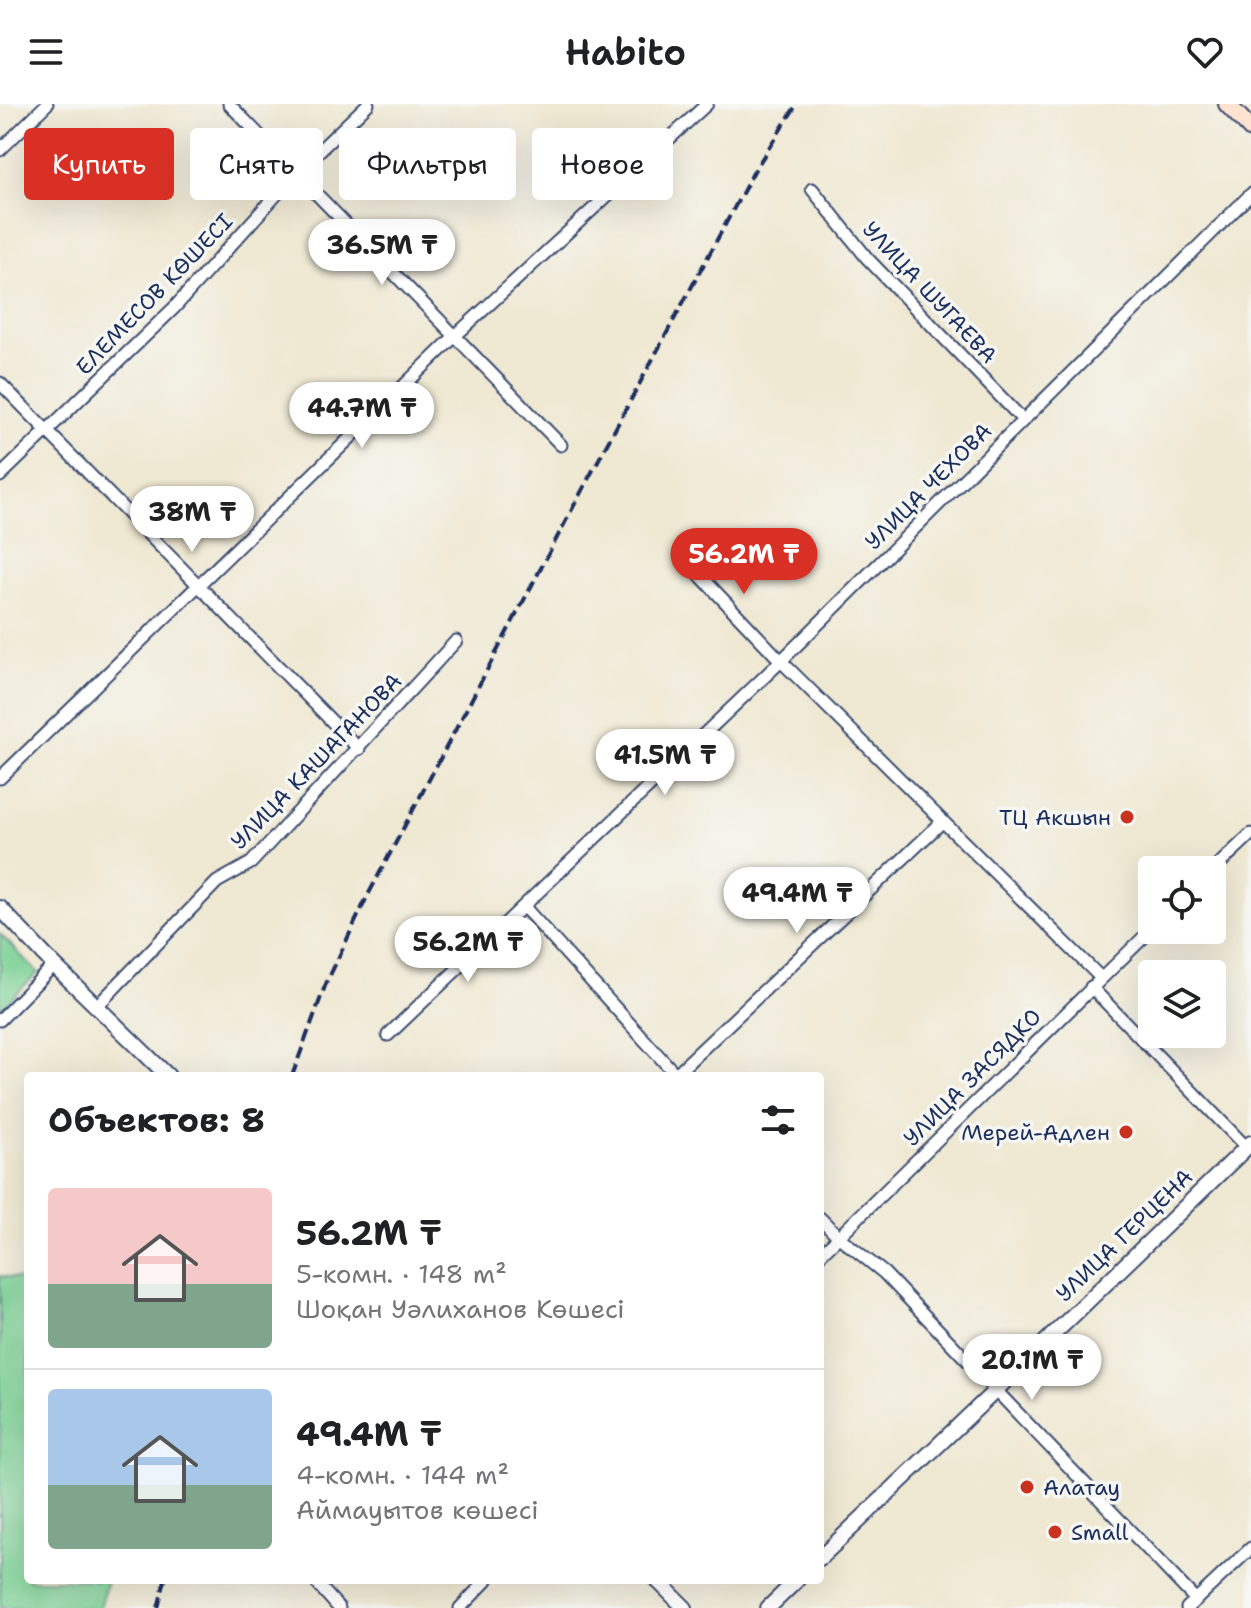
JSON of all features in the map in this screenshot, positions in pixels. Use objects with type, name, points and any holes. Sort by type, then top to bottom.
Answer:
[{"type":"main road","points":[[1227,104],[1251,129]]},
{"type":"street","points":[[0,150],[47,104]]},
{"type":"street","points":[[229,104],[252,128]]},
{"type":"street","name":"ЕЛЕМЕСОВ КӨШЕСІ","points":[[323,147],[368,104]]},
{"type":"street","points":[[0,778],[455,336],[707,104]]},
{"type":"street","name":"УЛИЦА ШУГАЕВА","points":[[812,189],[867,258],[1023,420]]},
{"type":"street","name":"УЛИЦА ЧЕХОВА","points":[[388,1035],[781,661],[1251,194]]},
{"type":"street","name":"ЕЛЕМЕСОВ КӨШЕСІ","points":[[0,476],[174,308],[272,200]]},
{"type":"street","points":[[322,200],[561,445]]},
{"type":"street","points":[[0,383],[359,749]]},
{"type":"street","points":[[681,555],[781,661],[1101,978]]},
{"type":"street","name":"УЛИЦА КАШАГАНОВА","points":[[98,1005],[217,882],[251,863],[456,641]]},
{"type":"street","points":[[679,1072],[943,821]]},
{"type":"street","points":[[1226,858],[1251,834]]},
{"type":"street","points":[[524,907],[673,1072]]},
{"type":"street","points":[[0,908],[164,1072]]},
{"type":"street","name":"УЛИЦА ЗАСЯДКО","points":[[824,1251],[1138,942]]},
{"type":"street","points":[[0,1020],[54,965]]},
{"type":"street","points":[[1091,987],[1249,1147]]},
{"type":"street","name":"УЛИЦА ГЕРЦЕНА","points":[[824,1554],[1249,1147]]},
{"type":"street","points":[[824,1222],[884,1273],[996,1390],[1191,1604],[1251,1548]]},
{"type":"street","points":[[318,1584],[339,1608]]},
{"type":"street","points":[[460,1608],[483,1584]]},
{"type":"street","points":[[661,1584],[685,1608]]},
{"type":"street","points":[[768,1608],[793,1584]]},
{"type":"green space","points":[[0,934],[38,973],[0,1009]]},
{"type":"green space","points":[[0,1276],[24,1279],[24,1584],[106,1584],[100,1608],[0,1608]]},
{"type":"railway","points":[[293,1072],[325,986],[367,897],[754,171],[797,104]]},
{"type":"railway","points":[[158,1608],[164,1584]]},
{"type":"place","name":"ТЦ Акшын","points":[[1127,817]]},
{"type":"place","name":"Мерей-Адлен","points":[[1126,1132]]},
{"type":"place","name":"Алатау","points":[[1027,1487]]},
{"type":"place","name":"Small","points":[[1055,1532]]}]
